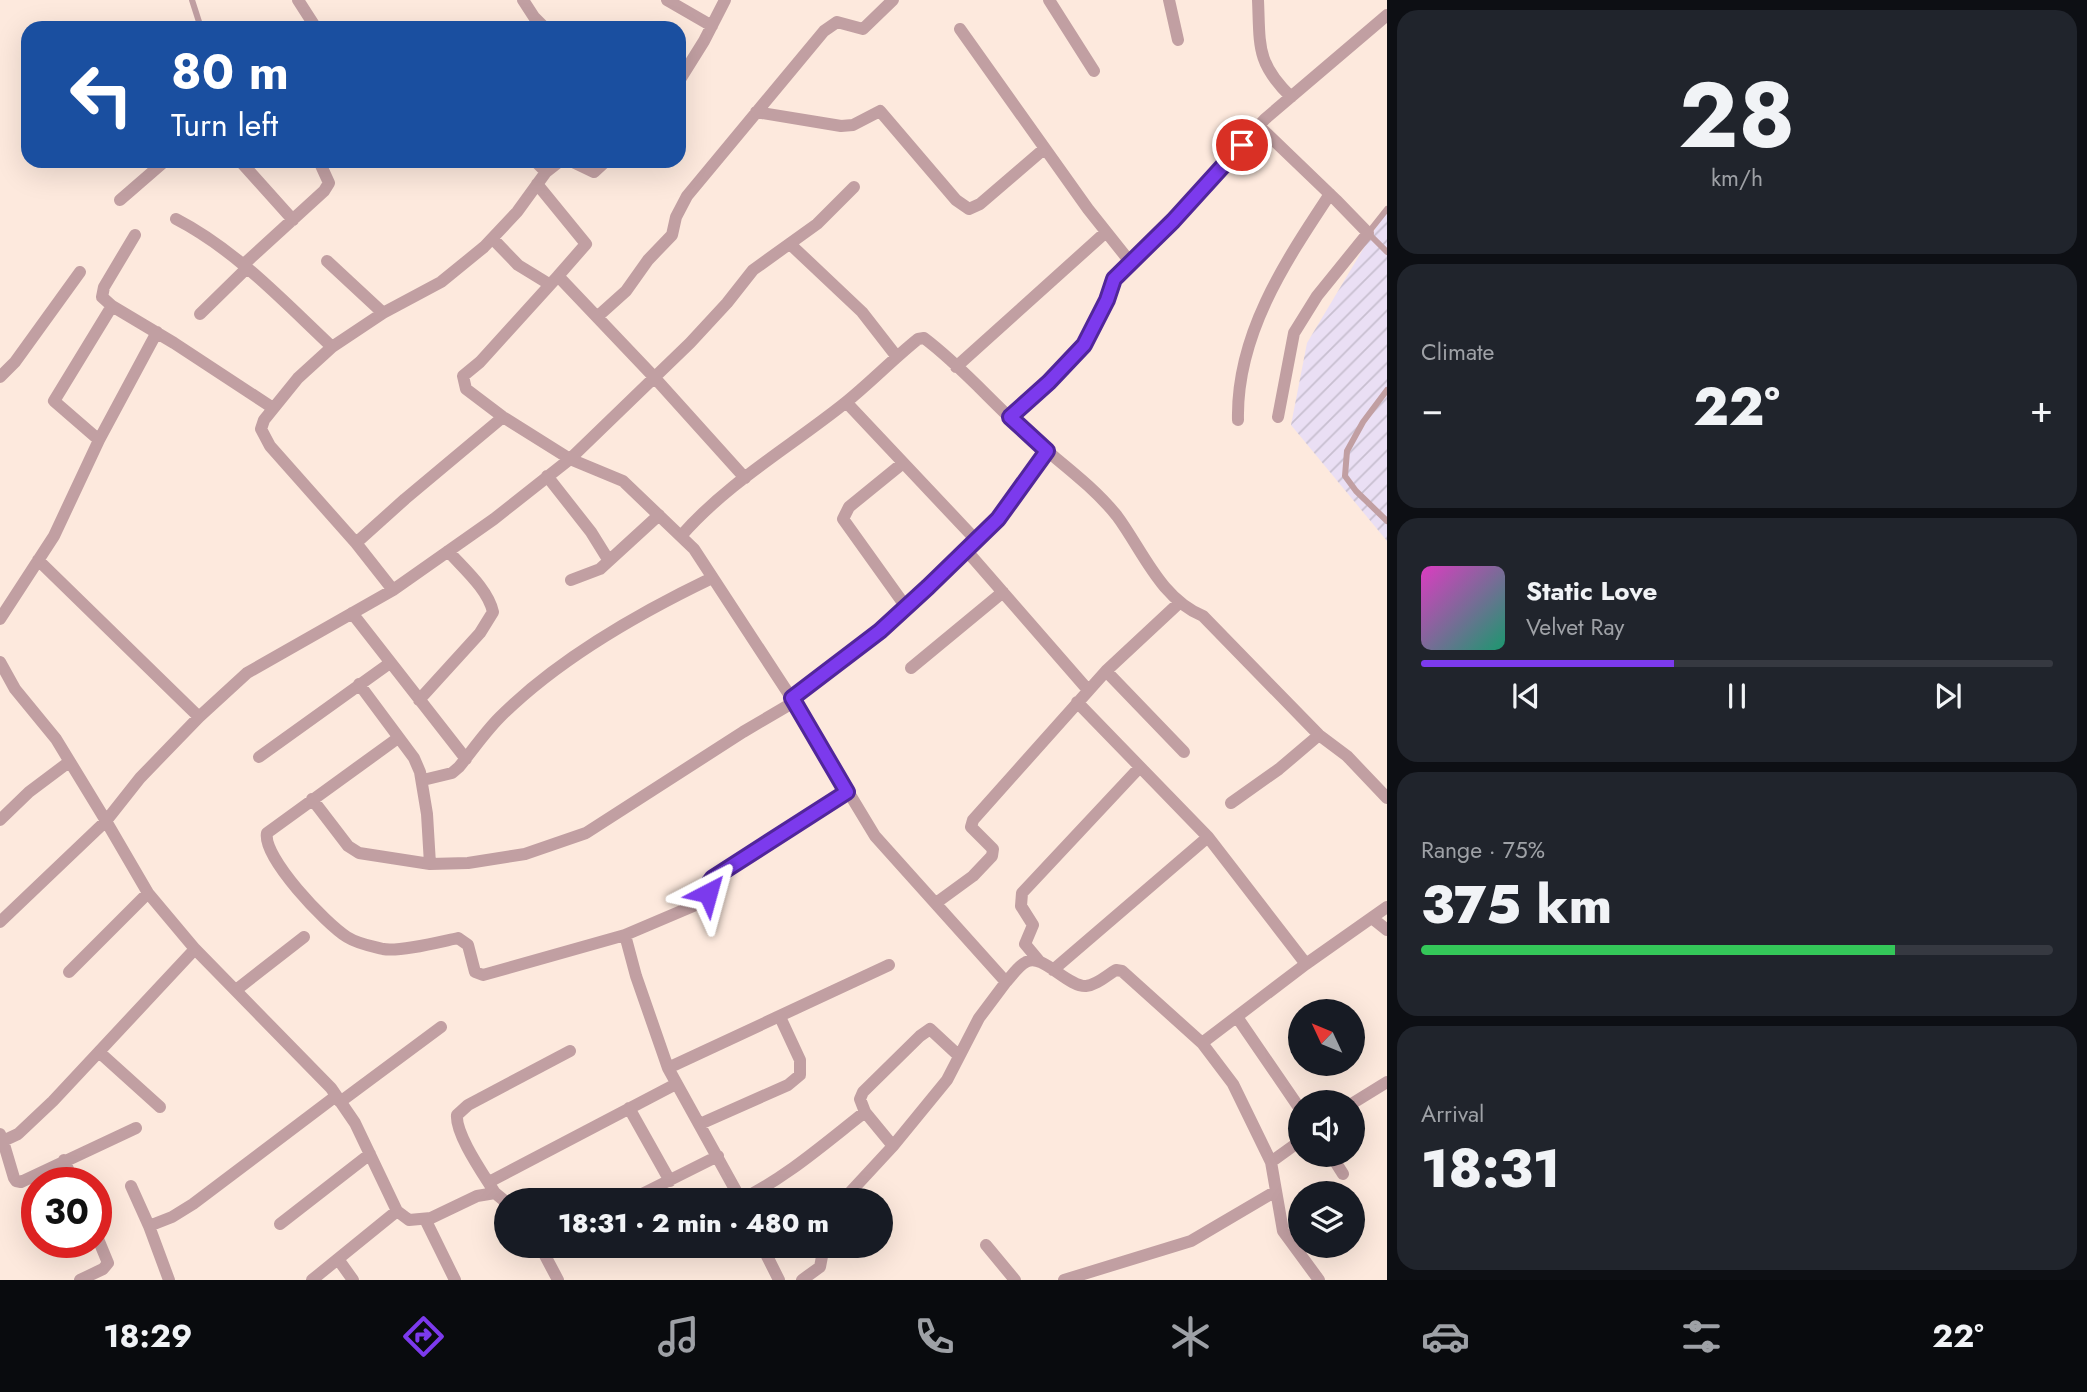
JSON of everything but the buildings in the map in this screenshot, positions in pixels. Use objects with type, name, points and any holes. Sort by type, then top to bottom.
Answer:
[{"type":"street","points":[[298,0],[312,21]]},
{"type":"street","points":[[523,0],[538,21]]},
{"type":"street","points":[[667,0],[712,26]]},
{"type":"street","points":[[686,69],[725,0]]},
{"type":"street","points":[[597,317],[626,291],[648,260],[672,234],[676,217],[687,196],[831,25],[844,22],[863,29],[893,0]]},
{"type":"street","points":[[1049,0],[1094,71]]},
{"type":"street","points":[[1169,0],[1178,40]]},
{"type":"street","points":[[1258,0],[1264,64],[1276,83],[1291,97]]},
{"type":"street","points":[[1010,417],[1049,382],[1084,345],[1107,300],[1114,279],[1173,221],[1259,126],[1387,15]]},
{"type":"street","points":[[960,29],[1044,149],[1131,262]]},
{"type":"street","points":[[756,111],[841,126],[853,125],[880,111],[956,200],[969,209],[980,204],[1044,149]]},
{"type":"street","points":[[1259,126],[1368,233],[1317,296],[1294,332],[1278,417]]},
{"type":"street","points":[[120,200],[157,168]]},
{"type":"street","points":[[246,168],[293,220]]},
{"type":"street","points":[[200,314],[329,183],[322,168]]},
{"type":"street","points":[[542,168],[546,172]]},
{"type":"street","points":[[393,590],[356,543],[264,438],[261,429],[264,420],[298,378],[332,347],[383,313],[441,282],[493,239],[551,168]]},
{"type":"street","points":[[537,184],[586,244],[480,362],[463,376],[466,389],[503,417],[570,459],[622,481],[694,548],[793,700],[875,836],[1006,982]]},
{"type":"street","points":[[0,922],[106,821],[139,778],[247,673],[393,590],[494,519],[570,459],[690,343],[727,303],[752,270],[817,224],[854,187]]},
{"type":"street","points":[[1238,420],[1237,391],[1257,317],[1298,243],[1330,194]]},
{"type":"street","points":[[176,219],[201,232],[245,267],[332,347]]},
{"type":"street","points":[[956,367],[1106,232]]},
{"type":"street","points":[[135,235],[102,297],[112,306],[157,332],[273,408]]},
{"type":"street","points":[[493,239],[518,264],[554,280],[597,317],[745,478]]},
{"type":"street","points":[[790,244],[862,312],[897,357]]},
{"type":"street","points":[[327,261],[383,313]]},
{"type":"street","points":[[0,377],[15,362],[80,272]]},
{"type":"street","points":[[99,440],[54,401],[112,306]]},
{"type":"street","points":[[0,619],[54,536],[99,440],[157,332]]},
{"type":"street","points":[[681,536],[697,518],[745,478],[846,402],[921,337],[1076,475],[1116,516],[1142,558],[1179,603],[1203,616],[1319,735],[1347,756],[1387,798]]},
{"type":"street","points":[[846,402],[903,463],[971,545],[1003,592],[1088,690]]},
{"type":"street","points":[[356,543],[503,417]]},
{"type":"street","points":[[312,799],[348,846],[359,853],[430,864],[468,863],[525,853],[586,833],[793,700],[880,631],[998,519],[1047,451]]},
{"type":"street","points":[[903,463],[849,507],[843,519],[906,607]]},
{"type":"street","points":[[547,476],[610,561]]},
{"type":"street","points":[[571,580],[589,575],[610,561],[659,515]]},
{"type":"street","points":[[419,700],[480,633],[493,612],[481,589],[448,551]]},
{"type":"street","points":[[38,560],[200,717]]},
{"type":"street","points":[[423,780],[452,773],[500,718],[541,681],[661,602],[712,578]]},
{"type":"street","points":[[911,668],[1003,592]]},
{"type":"street","points":[[936,903],[988,862],[994,853],[971,827],[973,820],[1106,671],[1179,603]]},
{"type":"street","points":[[352,613],[466,759]]},
{"type":"street","points":[[0,662],[15,689],[56,739],[148,893],[194,949],[338,1099],[355,1123],[397,1211],[410,1220],[431,1218],[477,1196],[629,1108],[676,1084]]},
{"type":"street","points":[[259,757],[390,663]]},
{"type":"street","points":[[1106,671],[1184,752]]},
{"type":"street","points":[[359,684],[414,758],[423,780],[430,864]]},
{"type":"street","points":[[1077,702],[1208,837],[1306,964]]},
{"type":"street","points":[[1231,803],[1279,769],[1319,735]]},
{"type":"street","points":[[398,738],[267,832],[268,846],[299,890],[336,928],[360,943],[387,950],[458,939],[468,945],[475,972],[483,975],[625,935],[705,901],[708,898],[707,886],[713,878],[847,792]]},
{"type":"street","points":[[0,820],[29,792],[69,762]]},
{"type":"street","points":[[1140,767],[1022,893],[1021,906],[1033,925],[1025,944],[1040,962],[1069,981],[1089,986],[1116,970],[1122,971],[1202,1043],[1233,1084],[1271,1162],[1283,1231],[1319,1280]]},
{"type":"street","points":[[1053,970],[1208,837]]},
{"type":"street","points":[[69,972],[148,893]]},
{"type":"street","points":[[1202,1043],[1387,907]]},
{"type":"street","points":[[1372,918],[1387,930]]},
{"type":"street","points":[[625,935],[636,976],[668,1068],[735,1188]]},
{"type":"street","points":[[236,990],[304,937]]},
{"type":"street","points":[[136,1128],[19,1182],[10,1169],[2,1138],[18,1134],[99,1052],[194,949]]},
{"type":"street","points":[[854,1188],[947,1080],[979,1018],[1006,982],[1024,962],[1040,962]]},
{"type":"street","points":[[668,1068],[889,965]]},
{"type":"street","points":[[700,1124],[788,1084],[800,1075],[800,1060],[780,1017]]},
{"type":"street","points":[[1237,1017],[1288,1091]]},
{"type":"street","points":[[149,1226],[172,1217],[193,1204],[441,1027]]},
{"type":"street","points":[[893,1146],[865,1112],[860,1100],[863,1092],[926,1031],[933,1030],[958,1055]]},
{"type":"street","points":[[492,1188],[457,1124],[457,1115],[468,1105],[570,1051]]},
{"type":"street","points":[[99,1052],[160,1107]]},
{"type":"street","points":[[1365,1096],[1387,1082]]},
{"type":"street","points":[[629,1108],[670,1181]]},
{"type":"street","points":[[766,1188],[795,1169],[865,1112]]},
{"type":"street","points":[[1271,1162],[1288,1150]]},
{"type":"street","points":[[280,1224],[370,1154]]},
{"type":"street","points":[[655,1188],[718,1156]]},
{"type":"street","points":[[64,1160],[67,1167]]},
{"type":"street","points":[[1339,1167],[1343,1174]]},
{"type":"street","points":[[131,1186],[169,1280]]},
{"type":"street","points":[[1074,1279],[1191,1241],[1276,1191]]},
{"type":"street","points":[[312,1280],[397,1211]]},
{"type":"street","points":[[425,1219],[456,1280]]},
{"type":"street","points":[[986,1245],[1015,1280]]},
{"type":"street","points":[[80,1280],[103,1269],[108,1263],[106,1258]]},
{"type":"street","points":[[546,1258],[558,1280]]},
{"type":"street","points":[[768,1258],[779,1280]]},
{"type":"street","points":[[802,1280],[820,1267],[822,1258]]},
{"type":"street","points":[[338,1259],[353,1280]]},
{"type":"lane","points":[[192,0],[199,21]]},
{"type":"lane","points":[[1387,209],[1368,233],[1387,252]]},
{"type":"lane","points":[[1387,390],[1363,422],[1347,451],[1345,476],[1356,491],[1387,521]]},
{"type":"shaded area","points":[[1387,209],[1387,541],[1291,425],[1307,343]]},
{"type":"route","points":[[708,893],[707,886],[713,878],[847,792],[792,698],[880,631],[998,519],[1047,451],[1010,417],[1049,382],[1084,345],[1107,300],[1114,279],[1173,221],[1242,145]]}]
